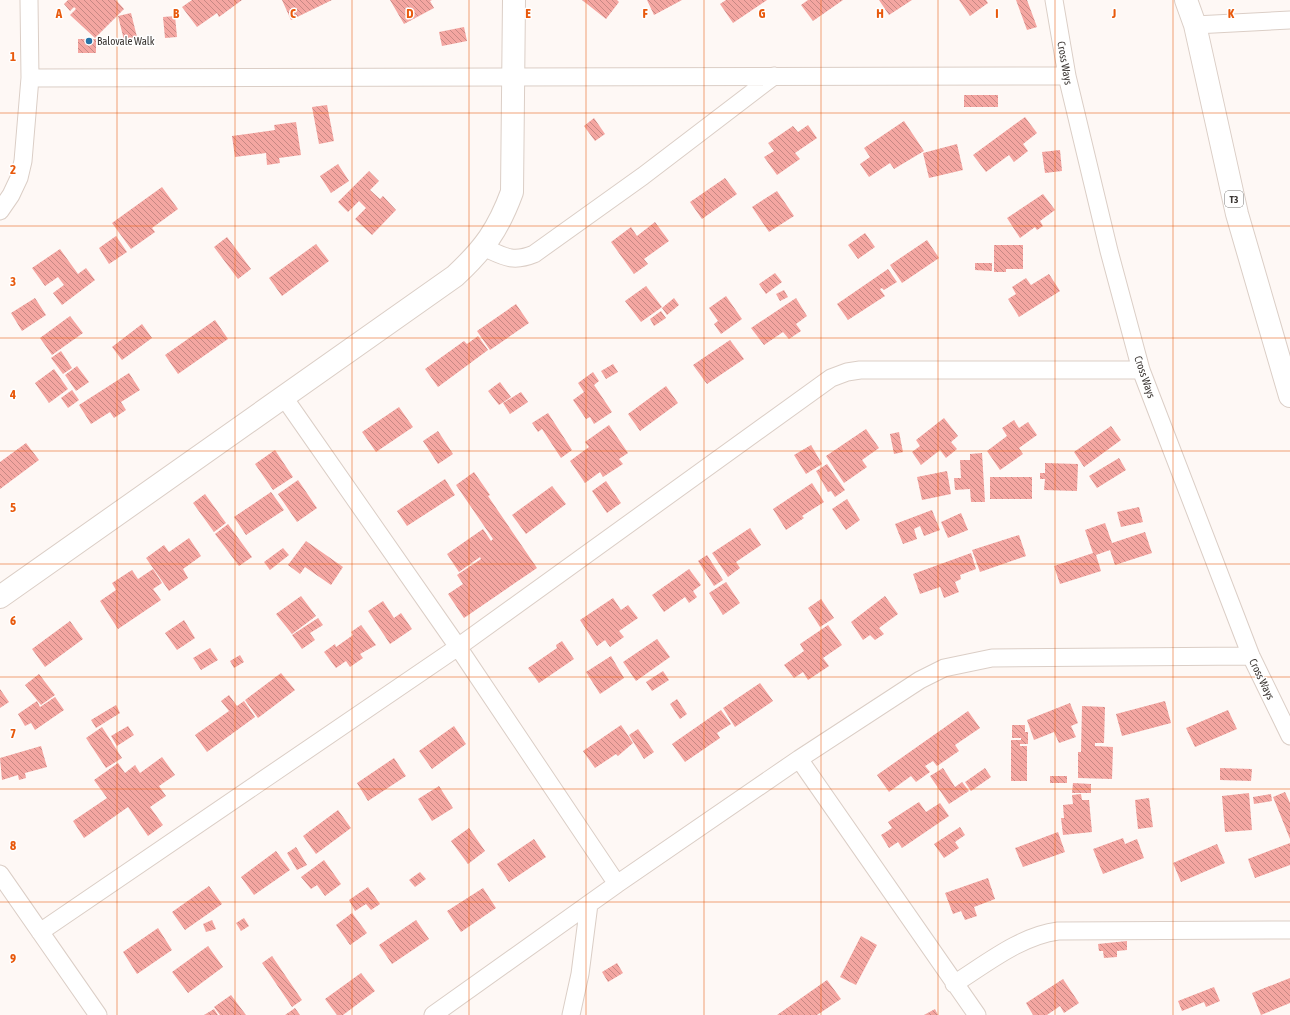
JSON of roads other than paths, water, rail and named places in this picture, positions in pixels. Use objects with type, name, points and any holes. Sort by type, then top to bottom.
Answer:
[{"type":"main road","points":[[0,597],[454,276],[483,247],[498,224],[512,192],[514,0]]},
{"type":"main road","name":"T3","points":[[1186,0],[1195,25],[1237,214],[1290,396]]},
{"type":"street","points":[[0,211],[11,196],[19,178],[23,161],[30,78],[29,0]]},
{"type":"street","name":"Cross Ways","points":[[1054,0],[1067,76],[1109,252],[1141,370],[1250,656],[1290,736]]},
{"type":"street","points":[[1195,25],[1290,20]]},
{"type":"street","points":[[483,247],[510,258],[522,259],[534,254],[643,176],[774,76]]},
{"type":"street","points":[[30,78],[1067,76]]},
{"type":"street","points":[[40,932],[458,647],[827,382],[847,372],[868,370],[1141,370]]},
{"type":"street","points":[[283,396],[458,647],[617,884]]},
{"type":"street","points":[[442,1012],[617,884],[799,759],[920,680],[944,668],[992,658],[1250,656]]},
{"type":"street","points":[[799,759],[977,1015]]},
{"type":"street","points":[[0,874],[98,1015]]},
{"type":"street","points":[[571,1015],[580,974],[589,904]]},
{"type":"street","points":[[954,984],[1028,939],[1042,933],[1058,931],[1290,930]]},
{"type":"place","name":"Balovale Walk","points":[[89,41]]}]
